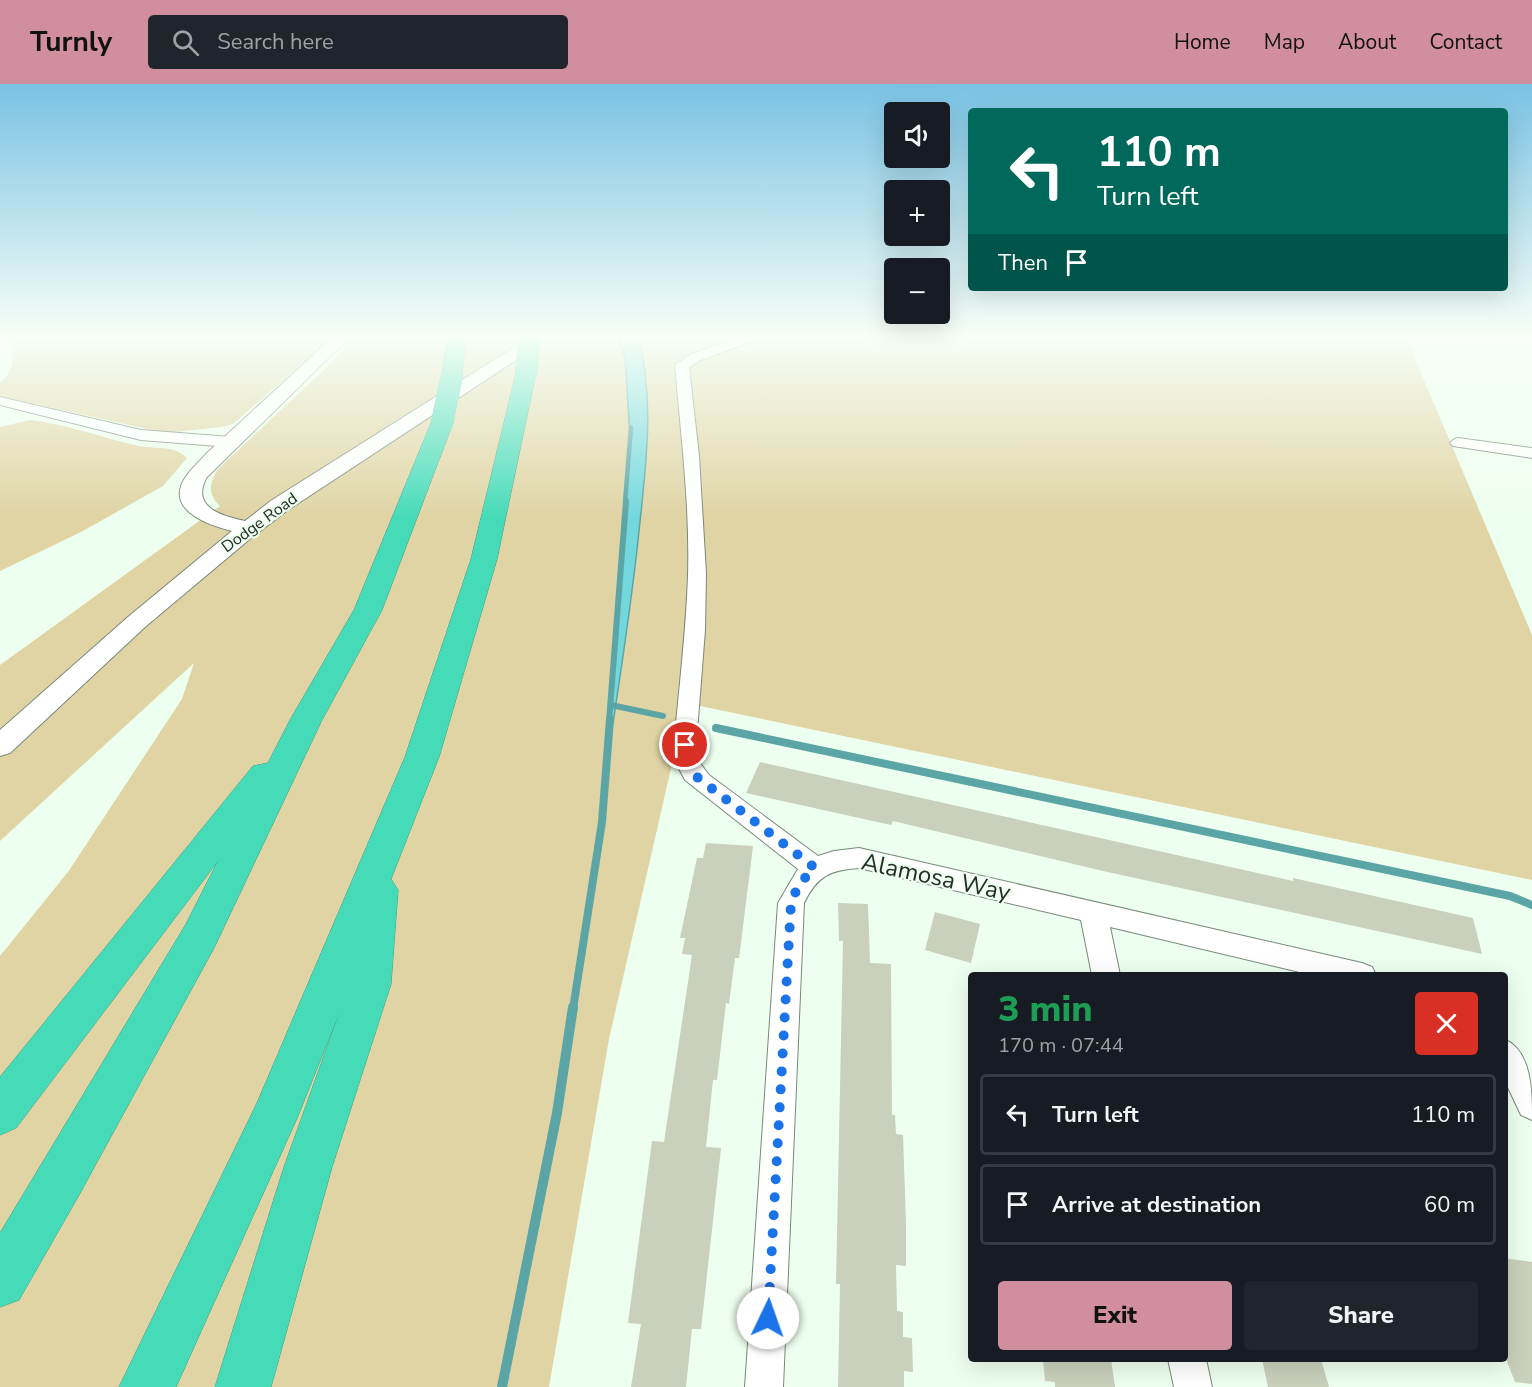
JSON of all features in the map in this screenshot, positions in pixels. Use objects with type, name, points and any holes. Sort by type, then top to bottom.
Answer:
[{"type":"highway","points":[[0,1281],[62,1178],[200,936],[306,720],[368,610],[442,423],[448,396]]},
{"type":"highway","points":[[147,1387],[275,1116],[422,757],[484,559],[521,396]]},
{"type":"highway","points":[[0,1113],[306,720]]},
{"type":"highway","points":[[243,1387],[308,1167],[370,984],[383,852]]},
{"type":"street","points":[[248,528],[224,524],[206,515],[195,505],[191,488],[196,478],[280,396]]},
{"type":"street","name":"Dodge Road","points":[[0,746],[179,585],[248,528],[280,505],[452,396]]},
{"type":"street","points":[[685,396],[691,456],[697,573],[695,630],[685,745],[693,774],[815,868],[799,884],[791,903],[764,1387]]},
{"type":"street","points":[[0,401],[153,437],[231,442]]},
{"type":"street","points":[[0,414],[18,406]]},
{"type":"street","points":[[1458,443],[1532,453]]},
{"type":"street","name":"Alamosa Way","points":[[815,868],[835,859],[859,858],[1349,972]]},
{"type":"street","points":[[1093,913],[1105,972]]},
{"type":"street","points":[[1508,1057],[1532,1105]]},
{"type":"street","points":[[1188,1362],[1193,1387]]},
{"type":"shaded area","points":[[0,396],[265,396],[233,424],[165,433]]},
{"type":"shaded area","points":[[296,396],[1431,396],[1532,635],[1532,880],[686,703],[609,1039],[549,1387],[0,1387],[0,956],[68,872],[182,699],[194,663],[0,841],[0,665],[220,506],[211,492],[211,483],[219,468]]},
{"type":"shaded area","points":[[30,420],[139,446],[171,449],[187,458],[163,486],[81,532],[0,571],[0,427]]},
{"type":"water","points":[[627,396],[647,396],[648,433],[644,482],[632,589],[607,762],[630,436]]},
{"type":"building","points":[[760,762],[1293,881],[1293,878],[1473,918],[1482,954],[1103,871],[893,821],[891,825],[746,793]]},
{"type":"building","points":[[706,843],[753,846],[739,958],[735,958],[729,1004],[726,1003],[717,1080],[713,1080],[706,1147],[721,1148],[701,1329],[692,1329],[686,1387],[631,1387],[641,1324],[628,1323],[652,1141],[664,1142],[692,955],[682,954],[685,938],[680,938],[697,858],[703,858]]},
{"type":"building","points":[[838,903],[868,904],[870,963],[891,964],[892,1115],[895,1115],[896,1134],[903,1135],[906,1223],[906,1266],[896,1265],[897,1311],[903,1312],[903,1337],[912,1338],[913,1372],[904,1371],[904,1387],[838,1387],[840,1284],[836,1284],[843,941],[839,941]]},
{"type":"building","points":[[935,912],[980,924],[971,963],[925,950]]},
{"type":"building","points":[[1508,1259],[1532,1262],[1532,1384],[1515,1382],[1507,1362]]},
{"type":"building","points":[[1043,1362],[1111,1362],[1115,1387],[1055,1387],[1055,1382],[1045,1381]]},
{"type":"building","points":[[1263,1362],[1322,1362],[1329,1387],[1268,1387]]},
{"type":"waterway","points":[[625,502],[631,427]]},
{"type":"waterway","points":[[609,721],[626,501]]},
{"type":"waterway","points":[[611,705],[663,716]]},
{"type":"waterway","points":[[573,1009],[602,822],[610,719]]},
{"type":"waterway","points":[[716,728],[1510,896],[1532,905]]},
{"type":"waterway","points":[[502,1387],[557,1113],[573,1007]]},
{"type":"route","points":[[685,745],[688,763],[693,774],[815,868],[799,884],[791,903],[768,1318]]}]
